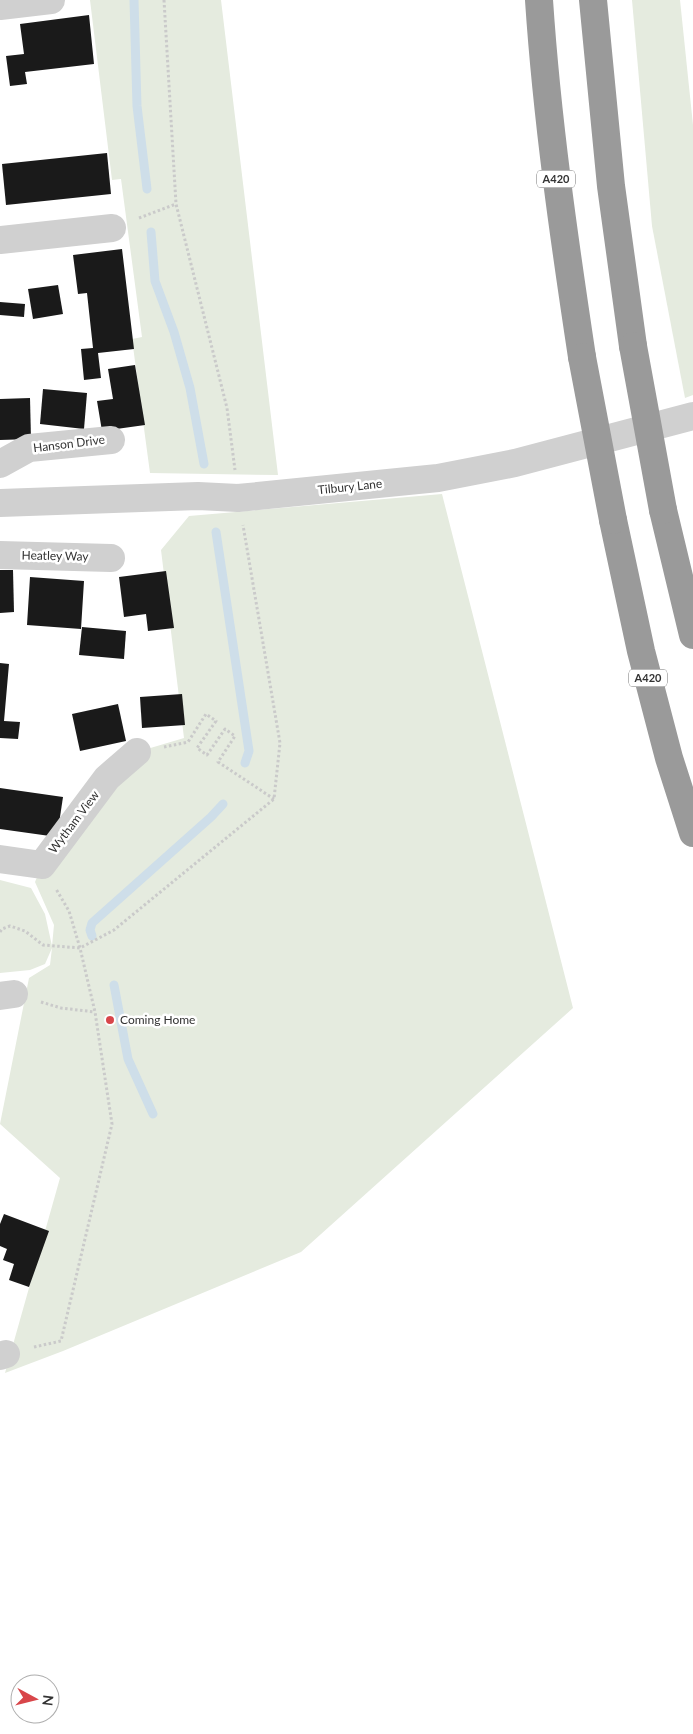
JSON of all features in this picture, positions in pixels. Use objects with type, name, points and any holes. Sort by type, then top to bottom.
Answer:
[{"type":"highway","name":"A420","points":[[539,0],[543,65],[557,189],[582,357],[613,520],[644,660],[669,758],[693,833]]},
{"type":"highway","points":[[593,0],[611,186],[633,346],[663,510],[693,634]]},
{"type":"street","points":[[0,6],[52,0]]},
{"type":"street","points":[[0,240],[112,228]]},
{"type":"street","name":"Tilbury Lane","points":[[0,503],[198,496],[238,498],[438,478],[515,463],[693,416]]},
{"type":"street","name":"Hanson Drive","points":[[0,464],[29,448],[111,440]]},
{"type":"street","name":"Heatley Way","points":[[0,555],[111,558]]},
{"type":"street","name":"Wytham View","points":[[0,859],[42,865],[107,778],[137,752]]},
{"type":"path","points":[[0,932],[2,929],[10,926],[25,931],[43,945],[80,948],[114,930],[274,799],[280,743],[238,498],[227,408],[176,204],[164,0]]},
{"type":"path","points":[[112,228],[176,204]]},
{"type":"path","points":[[137,752],[188,742],[206,714],[216,721],[197,748],[207,755],[225,729],[235,736],[218,762],[274,799]]},
{"type":"path","points":[[3,1355],[61,1341],[112,1124],[95,1012],[80,948],[69,911],[42,865]]},
{"type":"path","points":[[7,995],[61,1008],[95,1012]]},
{"type":"shaded area","points":[[90,0],[221,0],[278,475],[150,473],[132,339],[142,337],[121,179],[112,180]]},
{"type":"shaded area","points":[[632,0],[680,0],[693,125],[693,395],[685,398],[652,226]]},
{"type":"shaded area","points":[[442,494],[573,1008],[301,1252],[63,1351],[5,1373],[60,1178],[0,1124],[29,978],[50,965],[52,948],[45,964],[30,970],[0,973],[0,880],[31,888],[45,914],[52,946],[54,925],[35,882],[42,865],[137,752],[184,738],[161,550],[189,516]]},
{"type":"building","points":[[89,15],[94,64],[25,72],[27,84],[10,86],[6,56],[24,54],[20,24]]},
{"type":"building","points":[[107,153],[111,194],[6,205],[2,164]]},
{"type":"building","points":[[122,249],[134,349],[98,353],[101,378],[84,380],[81,349],[93,348],[87,293],[78,294],[73,255]]},
{"type":"building","points":[[58,285],[63,314],[33,319],[28,289]]},
{"type":"building","points":[[0,302],[25,304],[24,317],[0,315]]},
{"type":"building","points":[[135,365],[145,425],[102,431],[97,401],[113,399],[108,369]]},
{"type":"building","points":[[43,389],[87,393],[84,429],[40,424]]},
{"type":"building","points":[[30,398],[31,439],[0,440],[0,399]]},
{"type":"building","points":[[0,570],[13,570],[14,612],[0,613]]},
{"type":"building","points":[[166,571],[174,628],[148,631],[146,614],[124,617],[119,577]]},
{"type":"building","points":[[30,577],[84,581],[81,629],[27,625]]},
{"type":"building","points":[[82,627],[126,631],[124,659],[79,655]]},
{"type":"building","points":[[0,663],[9,664],[4,721],[20,722],[18,739],[0,738]]},
{"type":"building","points":[[182,694],[185,725],[142,728],[140,697]]},
{"type":"building","points":[[118,704],[126,741],[80,751],[72,714]]},
{"type":"building","points":[[0,788],[63,797],[57,837],[0,829]]},
{"type":"building","points":[[4,1214],[49,1231],[29,1287],[9,1280],[14,1264],[3,1260],[7,1249],[0,1246],[0,1224]]},
{"type":"waterway","points":[[134,0],[137,106],[147,189]]},
{"type":"waterway","points":[[151,232],[155,281],[174,332],[190,388],[204,464]]},
{"type":"waterway","points":[[216,532],[249,751],[245,763]]},
{"type":"waterway","points":[[92,936],[90,930],[92,923],[211,817],[223,804]]},
{"type":"waterway","points":[[114,985],[128,1059],[153,1114]]},
{"type":"place","name":"Coming Home","points":[[110,1020]]}]
